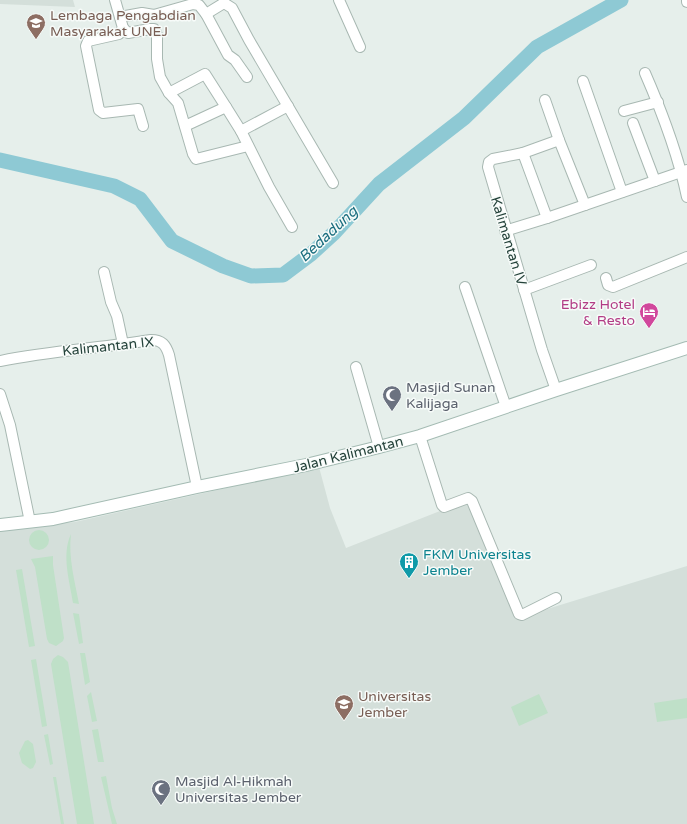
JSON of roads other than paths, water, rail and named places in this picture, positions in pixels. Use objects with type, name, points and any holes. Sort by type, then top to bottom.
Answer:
[{"type":"main road","name":"Jalan Kalimantan","points":[[0,526],[54,519],[197,487],[306,465],[379,447],[420,436],[687,348]]},
{"type":"street","points":[[115,0],[123,28],[128,33],[154,29],[157,35],[157,59],[160,77],[169,93],[178,103],[193,154],[196,159],[248,146]]},
{"type":"street","points":[[339,0],[360,47]]},
{"type":"street","points":[[206,14],[224,1],[232,8],[249,40],[333,183]]},
{"type":"street","points":[[120,17],[142,13],[154,15],[193,4],[199,5],[206,14],[228,55],[235,60],[247,77]]},
{"type":"street","points":[[123,28],[119,34],[88,41],[86,46],[100,110],[103,113],[138,109],[143,126]]},
{"type":"street","points":[[645,73],[658,102],[684,171],[687,197]]},
{"type":"street","points":[[169,93],[205,74],[241,131],[292,227]]},
{"type":"street","points":[[583,81],[622,192]]},
{"type":"street","points":[[545,100],[585,205]]},
{"type":"street","points":[[624,111],[658,102]]},
{"type":"street","points":[[241,131],[288,106]]},
{"type":"street","points":[[185,126],[226,107]]},
{"type":"street","points":[[633,123],[655,181]]},
{"type":"street","name":"Kalimantan IV","points":[[556,390],[505,231],[488,165],[493,159],[523,153],[559,140]]},
{"type":"street","points":[[523,153],[547,218]]},
{"type":"street","points":[[505,231],[684,171]]},
{"type":"street","points":[[606,278],[608,285],[613,286],[687,257]]},
{"type":"street","points":[[524,290],[591,265]]},
{"type":"street","points":[[104,272],[111,302],[117,316],[123,344]]},
{"type":"street","points":[[465,286],[506,407]]},
{"type":"street","name":"Kalimantan IX","points":[[0,361],[32,354],[159,340],[168,350],[197,487]]},
{"type":"street","points":[[356,367],[379,447]]},
{"type":"street","points":[[0,394],[10,425],[30,522]]},
{"type":"street","points":[[420,436],[442,505],[444,507],[468,498],[472,500],[519,614],[522,615],[556,598]]},
{"type":"waterway","name":"Bedadung","points":[[0,160],[114,186],[140,199],[172,241],[223,266],[251,276],[283,275],[311,254],[334,233],[379,184],[464,118],[537,47],[621,0]]},
{"type":"place","name":"Lembaga Pengabdian Masyarakat UNEJ","points":[[36,40]]},
{"type":"place","name":"Ebizz Hotel & Resto","points":[[649,329]]},
{"type":"place","name":"Masjid Sunan Kalijaga","points":[[392,412]]},
{"type":"place","name":"FKM Universitas Jember","points":[[409,579]]},
{"type":"place","name":"Universitas Jember","points":[[344,721]]},
{"type":"place","name":"Masjid Al-Hikmah Universitas Jember","points":[[161,806]]}]
